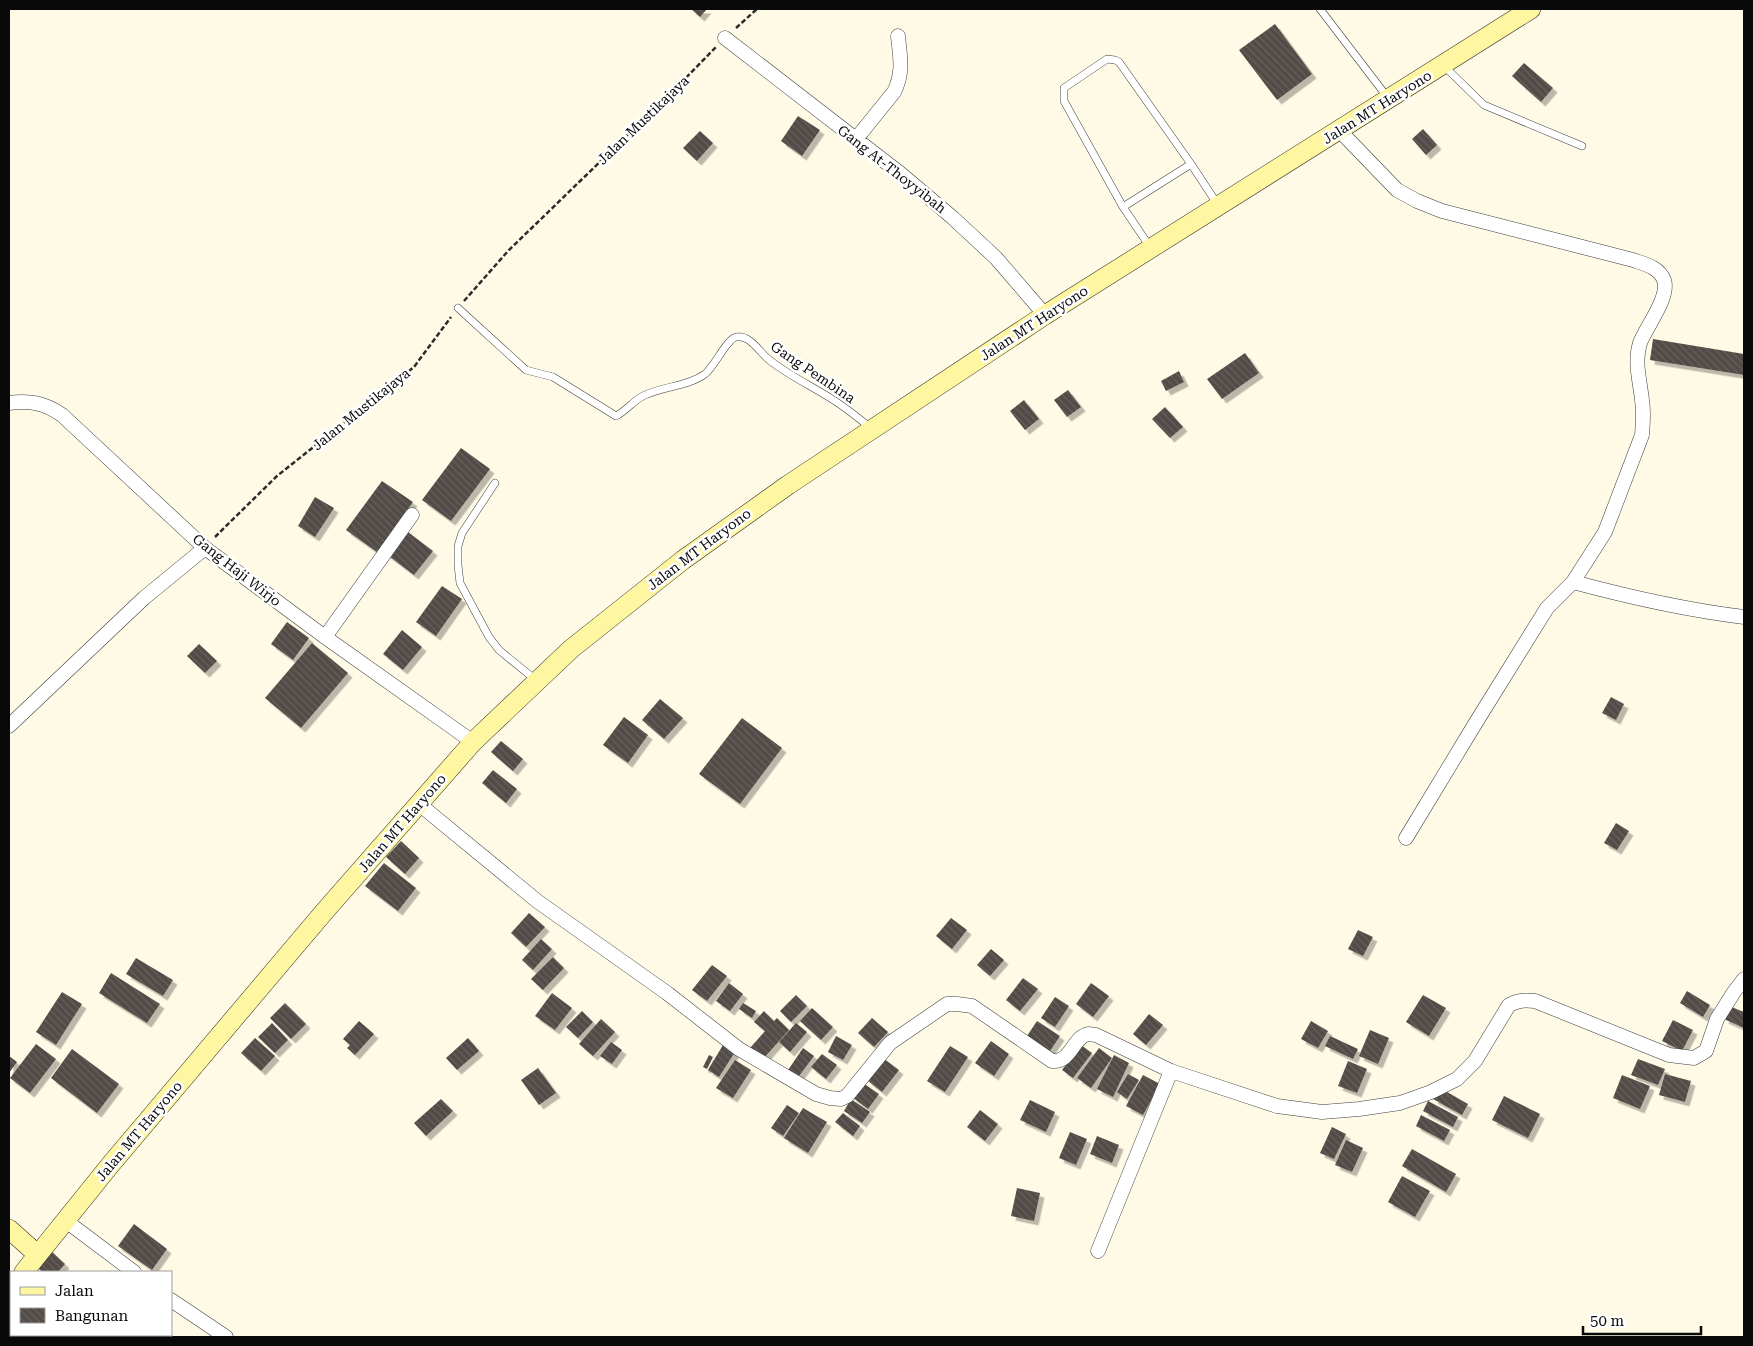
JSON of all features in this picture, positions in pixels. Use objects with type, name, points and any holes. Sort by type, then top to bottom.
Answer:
[{"type":"main road","name":"Jalan MT Haryono","points":[[25,1271],[111,1164],[330,905],[473,742],[571,649],[690,554],[788,485],[1045,315],[1531,9]]},
{"type":"main road","points":[[9,1229],[38,1255]]},
{"type":"street","points":[[856,139],[894,92],[898,84],[901,71],[898,36]]},
{"type":"street","name":"Gang At-Thoyyibah","points":[[725,38],[901,174],[986,248],[1015,278],[1045,315]]},
{"type":"street","points":[[1339,130],[1397,190],[1417,201],[1442,211],[1650,266],[1659,272],[1664,281],[1665,291],[1640,343],[1637,358],[1644,419],[1642,435],[1604,532],[1573,582],[1547,608],[1406,838]]},
{"type":"street","name":"Gang Haji Wirjo","points":[[9,403],[22,401],[38,402],[52,407],[205,548],[325,637],[473,742]]},
{"type":"street","points":[[325,637],[412,515]]},
{"type":"street","points":[[9,726],[144,598],[205,548]]},
{"type":"street","points":[[1573,582],[1626,596],[1714,614],[1744,617]]},
{"type":"street","points":[[419,804],[537,901],[666,993],[739,1049],[816,1094],[830,1098],[841,1099],[847,1096],[890,1043],[947,1004],[957,1004],[972,1006],[1052,1061],[1063,1059],[1088,1034],[1096,1035],[1171,1071],[1277,1106],[1322,1112],[1359,1109],[1400,1102],[1431,1092],[1457,1079],[1475,1061],[1509,1005],[1515,1001],[1535,1001],[1661,1052],[1684,1058],[1694,1058],[1706,1051],[1717,1020],[1744,979]]},
{"type":"street","points":[[1098,1251],[1171,1071]]},
{"type":"street","points":[[66,1221],[133,1271]]},
{"type":"street","points":[[172,1301],[226,1337]]},
{"type":"lane","points":[[1320,9],[1388,99]]},
{"type":"lane","points":[[1150,248],[1123,207],[1064,101],[1064,88],[1107,59],[1119,62],[1191,164],[1218,206]]},
{"type":"lane","points":[[1444,65],[1484,105],[1582,146]]},
{"type":"lane","points":[[1123,207],[1191,164]]},
{"type":"lane","name":"Gang Pembina","points":[[458,308],[526,370],[553,377],[604,410],[617,416],[644,396],[656,390],[691,382],[705,374],[721,355],[728,342],[741,337],[749,340],[768,358],[840,404],[873,430]]},
{"type":"lane","points":[[495,483],[462,533],[458,546],[460,583],[489,637],[499,650],[537,681]]},
{"type":"path","name":"Jalan Mustikajaya","points":[[205,548],[277,476],[414,366],[458,308],[508,251],[725,38],[757,9]]},
{"type":"building","points":[[691,9],[707,9],[700,17]]},
{"type":"building","points":[[1275,24],[1312,74],[1277,100],[1239,50]]},
{"type":"building","points":[[1524,63],[1553,88],[1541,102],[1512,76]]},
{"type":"building","points":[[798,116],[820,130],[802,156],[781,141]]},
{"type":"building","points":[[1423,129],[1437,145],[1426,155],[1412,139]]},
{"type":"building","points":[[700,131],[713,143],[697,161],[683,148]]},
{"type":"building","points":[[1653,339],[1744,354],[1744,375],[1650,360]]},
{"type":"building","points":[[1245,353],[1259,373],[1222,399],[1207,379]]},
{"type":"building","points":[[1179,371],[1184,382],[1166,391],[1161,381]]},
{"type":"building","points":[[1068,390],[1081,407],[1067,417],[1054,400]]},
{"type":"building","points":[[1024,400],[1039,419],[1025,430],[1010,411]]},
{"type":"building","points":[[1165,407],[1183,427],[1170,438],[1152,419]]},
{"type":"building","points":[[461,448],[490,469],[451,521],[422,500]]},
{"type":"building","points":[[382,481],[413,502],[377,552],[346,530]]},
{"type":"building","points":[[315,497],[334,508],[315,537],[298,526]]},
{"type":"building","points":[[404,529],[433,551],[414,575],[385,553]]},
{"type":"building","points":[[442,586],[462,599],[436,636],[416,622]]},
{"type":"building","points":[[287,622],[309,638],[293,660],[271,644]]},
{"type":"building","points":[[402,630],[422,647],[403,670],[383,654]]},
{"type":"building","points":[[312,643],[348,673],[301,728],[265,698]]},
{"type":"building","points":[[199,644],[217,661],[205,673],[187,656]]},
{"type":"building","points":[[1611,697],[1624,704],[1616,720],[1602,713]]},
{"type":"building","points":[[660,699],[683,718],[664,739],[642,720]]},
{"type":"building","points":[[624,717],[648,735],[628,763],[603,745]]},
{"type":"building","points":[[742,718],[782,748],[740,804],[699,774]]},
{"type":"building","points":[[501,741],[523,759],[513,771],[491,752]]},
{"type":"building","points":[[493,770],[517,789],[506,803],[482,783]]},
{"type":"building","points":[[1616,823],[1629,831],[1617,850],[1604,843]]},
{"type":"building","points":[[401,841],[419,858],[405,874],[386,857]]},
{"type":"building","points":[[384,863],[416,888],[398,911],[365,886]]},
{"type":"building","points":[[529,913],[545,927],[526,947],[511,933]]},
{"type":"building","points":[[951,918],[967,930],[952,949],[936,936]]},
{"type":"building","points":[[1358,930],[1373,937],[1363,956],[1348,949]]},
{"type":"building","points":[[541,939],[552,949],[533,970],[522,960]]},
{"type":"building","points":[[991,949],[1004,960],[990,976],[977,965]]},
{"type":"building","points":[[553,957],[564,968],[543,990],[531,979]]},
{"type":"building","points":[[136,958],[173,980],[163,996],[126,974]]},
{"type":"building","points":[[712,965],[727,976],[707,1001],[692,990]]},
{"type":"building","points":[[111,973],[160,1004],[147,1023],[99,993]]},
{"type":"building","points":[[1023,978],[1038,989],[1020,1011],[1006,1000]]},
{"type":"building","points":[[729,983],[743,994],[730,1011],[716,1001]]},
{"type":"building","points":[[1091,983],[1109,996],[1093,1017],[1076,1004]]},
{"type":"building","points":[[1687,991],[1710,1005],[1703,1017],[1680,1003]]},
{"type":"building","points":[[62,992],[82,1004],[56,1045],[36,1032]]},
{"type":"building","points":[[552,993],[572,1008],[555,1030],[535,1016]]},
{"type":"building","points":[[796,995],[807,1006],[791,1022],[780,1011]]},
{"type":"building","points":[[1423,995],[1446,1008],[1429,1036],[1406,1022]]},
{"type":"building","points":[[1055,997],[1069,1006],[1055,1027],[1041,1018]]},
{"type":"building","points":[[285,1003],[306,1024],[291,1039],[270,1018]]},
{"type":"building","points":[[743,1003],[756,1011],[752,1018],[739,1009]]},
{"type":"building","points":[[1729,1006],[1744,1012],[1744,1028],[1724,1019]]},
{"type":"building","points":[[812,1008],[833,1027],[821,1040],[800,1021]]},
{"type":"building","points":[[582,1011],[593,1022],[578,1038],[566,1027]]},
{"type":"building","points":[[764,1011],[774,1021],[777,1018],[789,1030],[763,1059],[750,1048],[765,1031],[754,1022]]},
{"type":"building","points":[[1149,1014],[1163,1025],[1146,1045],[1133,1034]]},
{"type":"building","points":[[872,1018],[888,1032],[874,1047],[858,1033]]},
{"type":"building","points":[[601,1019],[615,1032],[593,1056],[579,1044]]},
{"type":"building","points":[[1673,1020],[1693,1030],[1682,1051],[1662,1041]]},
{"type":"building","points":[[359,1021],[374,1034],[355,1055],[347,1048],[350,1045],[343,1039]]},
{"type":"building","points":[[1037,1021],[1060,1036],[1048,1054],[1025,1039]]},
{"type":"building","points":[[1311,1021],[1328,1031],[1318,1048],[1301,1039]]},
{"type":"building","points":[[272,1023],[288,1040],[275,1053],[258,1037]]},
{"type":"building","points":[[796,1023],[807,1032],[790,1052],[779,1042]]},
{"type":"building","points":[[1370,1030],[1389,1038],[1378,1064],[1359,1056]]},
{"type":"building","points":[[836,1036],[852,1045],[843,1060],[828,1052]]},
{"type":"building","points":[[1330,1036],[1358,1049],[1353,1059],[1325,1046]]},
{"type":"building","points":[[255,1038],[275,1056],[261,1071],[241,1053]]},
{"type":"building","points":[[468,1038],[479,1051],[457,1070],[446,1058]]},
{"type":"building","points":[[991,1041],[1009,1054],[994,1076],[975,1063]]},
{"type":"building","points":[[611,1042],[622,1050],[612,1064],[600,1056]]},
{"type":"building","points":[[36,1044],[56,1059],[30,1093],[10,1078]]},
{"type":"building","points":[[723,1045],[735,1052],[719,1077],[708,1070]]},
{"type":"building","points":[[1081,1045],[1092,1053],[1073,1078],[1062,1070]]},
{"type":"building","points":[[950,1046],[968,1057],[945,1092],[927,1081]]},
{"type":"building","points":[[803,1048],[814,1056],[796,1080],[786,1073]]},
{"type":"building","points":[[1099,1048],[1112,1058],[1091,1088],[1077,1078]]},
{"type":"building","points":[[72,1049],[119,1084],[97,1113],[51,1078]]},
{"type":"building","points":[[822,1054],[837,1065],[826,1079],[811,1067]]},
{"type":"building","points":[[709,1055],[713,1057],[707,1069],[703,1067]]},
{"type":"building","points":[[1114,1055],[1129,1063],[1113,1097],[1097,1089]]},
{"type":"building","points":[[9,1056],[17,1062],[9,1073]]},
{"type":"building","points":[[883,1058],[899,1070],[882,1092],[867,1080]]},
{"type":"building","points":[[1638,1059],[1665,1069],[1658,1085],[1631,1075]]},
{"type":"building","points":[[735,1060],[751,1070],[733,1098],[716,1088]]},
{"type":"building","points":[[1348,1061],[1367,1069],[1357,1093],[1338,1086]]},
{"type":"building","points":[[538,1068],[556,1093],[539,1105],[521,1080]]},
{"type":"building","points":[[1128,1074],[1139,1080],[1127,1099],[1117,1092]]},
{"type":"building","points":[[1665,1074],[1691,1081],[1685,1102],[1659,1095]]},
{"type":"building","points":[[1143,1075],[1160,1084],[1143,1115],[1126,1106]]},
{"type":"building","points":[[1622,1075],[1650,1086],[1640,1109],[1613,1098]]},
{"type":"building","points":[[863,1083],[879,1094],[868,1109],[852,1097]]},
{"type":"building","points":[[1440,1088],[1468,1104],[1462,1115],[1433,1099]]},
{"type":"building","points":[[1504,1096],[1540,1114],[1528,1138],[1492,1120]]},
{"type":"building","points":[[441,1099],[453,1111],[426,1136],[414,1123]]},
{"type":"building","points":[[851,1099],[870,1112],[862,1123],[844,1111]]},
{"type":"building","points":[[1030,1100],[1055,1112],[1046,1132],[1020,1120]]},
{"type":"building","points":[[1428,1101],[1458,1117],[1453,1127],[1423,1111]]},
{"type":"building","points":[[787,1105],[799,1113],[783,1136],[771,1128]]},
{"type":"building","points":[[803,1108],[827,1122],[808,1153],[784,1138]]},
{"type":"building","points":[[980,1110],[998,1124],[985,1141],[967,1127]]},
{"type":"building","points":[[843,1113],[860,1126],[853,1136],[835,1122]]},
{"type":"building","points":[[1421,1115],[1450,1130],[1444,1141],[1416,1126]]},
{"type":"building","points":[[1332,1127],[1346,1134],[1334,1159],[1320,1153]]},
{"type":"building","points":[[1070,1132],[1087,1139],[1076,1165],[1059,1158]]},
{"type":"building","points":[[1097,1136],[1119,1145],[1112,1163],[1090,1154]]},
{"type":"building","points":[[1346,1140],[1363,1148],[1352,1172],[1335,1165]]},
{"type":"building","points":[[1412,1149],[1456,1174],[1446,1192],[1402,1166]]},
{"type":"building","points":[[1402,1176],[1430,1191],[1415,1217],[1388,1202]]},
{"type":"building","points":[[1017,1188],[1040,1193],[1034,1221],[1011,1216]]},
{"type":"building","points":[[134,1224],[167,1249],[152,1270],[118,1246]]},
{"type":"building","points":[[49,1249],[65,1264],[59,1271],[42,1271],[35,1266]]}]
